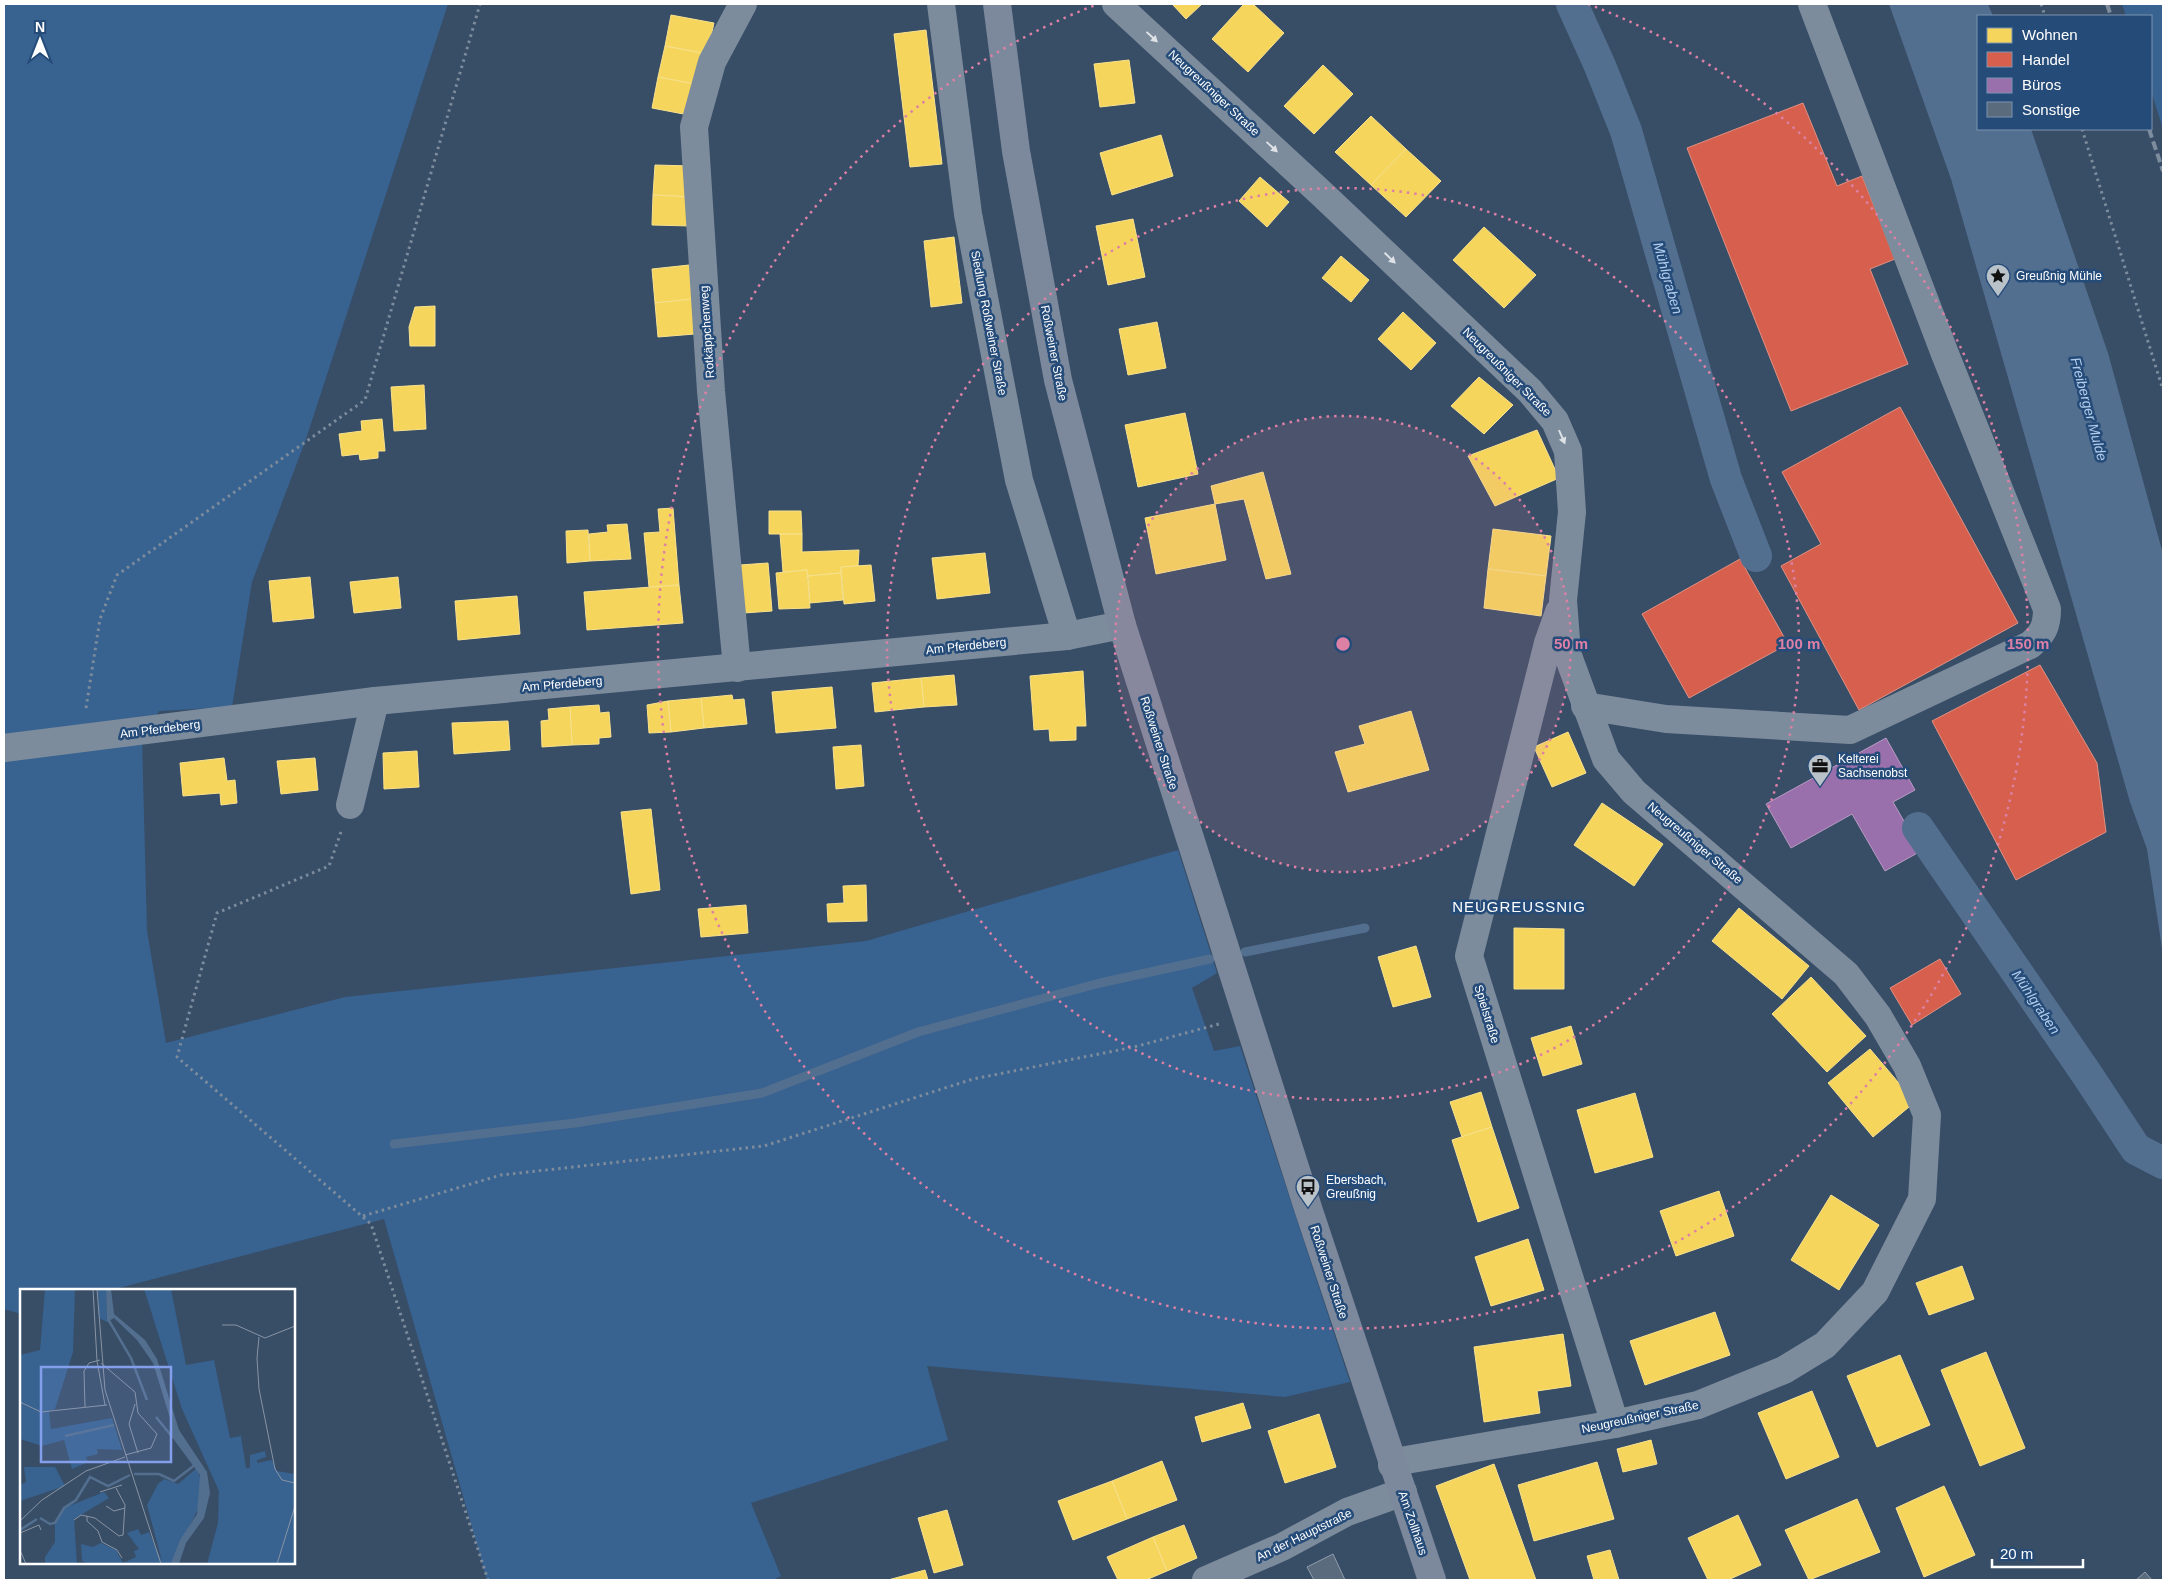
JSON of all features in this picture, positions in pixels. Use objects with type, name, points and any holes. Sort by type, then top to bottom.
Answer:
[{"type":"main road","name":"Roßweiner Straße","points":[[997,4],[1016,152],[1058,380],[1122,625],[1246,1016],[1392,1465]]},
{"type":"main road","name":"Am Zollhaus","points":[[1392,1465],[1403,1492],[1432,1580]]},
{"type":"street","name":"Rotkäppchenweg","points":[[737,668],[711,391],[694,127],[712,62],[743,4]]},
{"type":"street","name":"Siedlung Roßweiner Straße","points":[[941,4],[968,214],[1017,470],[1067,636]]},
{"type":"street","name":"Neugreußniger Straße","points":[[1116,4],[1344,214],[1530,391],[1555,421],[1568,451],[1572,512],[1563,600],[1567,653],[1606,759],[1634,792],[1846,974],[1878,1016],[1907,1066],[1927,1115],[1922,1199],[1875,1292],[1825,1345],[1784,1370],[1698,1405],[1615,1424],[1406,1460],[1392,1465]]},
{"type":"street","points":[[1585,706],[1666,719],[1850,730],[2030,645],[2042,636],[2047,622],[2047,609],[1945,354],[1812,4]]},
{"type":"street","name":"Spielstraße","points":[[1563,600],[1548,642],[1469,956],[1615,1424]]},
{"type":"street","name":"Am Pferdeberg","points":[[4,748],[375,702],[1067,636],[1122,625]]},
{"type":"street","points":[[350,805],[375,702]]},
{"type":"street","name":"An der Hauptstraße","points":[[1206,1580],[1282,1546],[1347,1512],[1403,1492]]},
{"type":"path","points":[[81,738],[100,619],[117,575],[365,400],[480,4]]},
{"type":"path","points":[[2082,130],[2163,390]]},
{"type":"path","points":[[350,805],[329,866],[217,913],[177,1057],[371,1224],[488,1580]]},
{"type":"path","points":[[363,1216],[501,1175],[764,1146],[973,1079],[1134,1047],[1246,1016]]},
{"type":"shaded area","points":[[4,4],[448,4],[306,439],[252,582],[232,707],[159,711],[142,738],[147,931],[166,1043],[345,997],[866,941],[1178,850],[1217,973],[1192,988],[1214,1051],[1240,1046],[1350,1382],[1285,1397],[927,1366],[948,1440],[751,1503],[781,1576],[773,1580],[487,1580],[384,1219],[115,1289],[20,1289],[20,1314],[4,1309]]},
{"type":"shaded area","points":[[2122,4],[2163,4],[2163,129],[2152,94],[2152,15],[2126,15]]},
{"type":"water","name":"Freiberger Mulde","points":[[1889,4],[1988,4],[1993,15],[1977,15],[1977,130],[2031,130],[2108,353],[2163,554],[2163,955],[2147,849],[2130,802],[1951,179]]},
{"type":"building: Wohnen","points":[[1172,4],[1202,4],[1186,19]]},
{"type":"building: Wohnen","points":[[1244,4],[1253,4],[1284,33],[1248,72],[1212,39]]},
{"type":"building: Wohnen","points":[[671,15],[714,23],[707,54],[665,46]]},
{"type":"building: Wohnen","points":[[926,30],[942,164],[910,167],[894,34]]},
{"type":"building: Wohnen","points":[[665,46],[707,54],[700,85],[658,77]]},
{"type":"building: Wohnen","points":[[1129,60],[1135,103],[1100,107],[1094,64]]},
{"type":"building: Wohnen","points":[[1323,65],[1353,94],[1314,134],[1284,106]]},
{"type":"building: Wohnen","points":[[658,77],[700,85],[694,116],[652,108]]},
{"type":"building: Wohnen","points":[[1371,116],[1406,149],[1371,185],[1335,152]]},
{"type":"building: Wohnen","points":[[1161,135],[1173,176],[1112,195],[1100,153]]},
{"type":"building: Wohnen","points":[[1406,149],[1441,181],[1406,217],[1371,185]]},
{"type":"building: Wohnen","points":[[655,165],[692,166],[691,197],[653,195]]},
{"type":"building: Wohnen","points":[[1260,177],[1289,202],[1267,227],[1239,201]]},
{"type":"building: Wohnen","points":[[653,195],[691,197],[690,226],[652,225]]},
{"type":"building: Wohnen","points":[[1133,219],[1145,277],[1108,285],[1096,226]]},
{"type":"building: Wohnen","points":[[1484,227],[1536,275],[1504,308],[1453,260]]},
{"type":"building: Wohnen","points":[[954,237],[962,303],[931,307],[924,241]]},
{"type":"building: Wohnen","points":[[1341,256],[1369,280],[1351,302],[1322,278]]},
{"type":"building: Wohnen","points":[[689,265],[692,299],[655,303],[652,269]]},
{"type":"building: Wohnen","points":[[692,299],[695,334],[658,337],[655,303]]},
{"type":"building: Wohnen","points":[[435,306],[435,346],[410,346],[409,327],[415,307]]},
{"type":"building: Wohnen","points":[[1403,312],[1436,343],[1411,370],[1378,339]]},
{"type":"building: Wohnen","points":[[1157,322],[1166,368],[1128,375],[1119,329]]},
{"type":"building: Wohnen","points":[[1479,377],[1513,405],[1484,434],[1451,406]]},
{"type":"building: Wohnen","points":[[424,385],[426,429],[394,431],[391,387]]},
{"type":"building: Wohnen","points":[[1185,413],[1198,474],[1138,487],[1125,425]]},
{"type":"building: Wohnen","points":[[382,419],[385,451],[378,451],[378,458],[360,460],[359,454],[342,456],[339,434],[362,431],[361,421]]},
{"type":"building: Wohnen","points":[[1537,430],[1559,478],[1495,506],[1468,456]]},
{"type":"building: Wohnen","points":[[1263,472],[1291,574],[1266,579],[1244,499],[1215,504],[1211,486]]},
{"type":"building: Wohnen","points":[[1215,504],[1226,560],[1156,574],[1145,518]]},
{"type":"building: Wohnen","points":[[673,508],[679,585],[649,587],[644,533],[660,532],[658,509]]},
{"type":"building: Wohnen","points":[[769,511],[801,511],[802,534],[769,534]]},
{"type":"building: Wohnen","points":[[627,524],[631,559],[590,561],[589,534],[608,532],[607,525]]},
{"type":"building: Wohnen","points":[[1493,529],[1551,536],[1546,576],[1488,569]]},
{"type":"building: Wohnen","points":[[588,530],[590,561],[567,563],[566,531]]},
{"type":"building: Wohnen","points":[[780,534],[802,534],[802,552],[859,550],[858,566],[841,567],[841,573],[808,576],[807,570],[783,572]]},
{"type":"building: Wohnen","points":[[985,553],[990,593],[937,599],[932,558]]},
{"type":"building: Wohnen","points":[[768,563],[772,611],[744,613],[740,565]]},
{"type":"building: Wohnen","points":[[871,565],[875,601],[844,604],[841,567]]},
{"type":"building: Wohnen","points":[[1488,569],[1546,576],[1541,616],[1484,608]]},
{"type":"building: Wohnen","points":[[807,570],[810,608],[779,609],[776,573]]},
{"type":"building: Wohnen","points":[[841,573],[843,600],[810,603],[808,576]]},
{"type":"building: Wohnen","points":[[310,577],[314,618],[273,622],[269,581]]},
{"type":"building: Wohnen","points":[[398,577],[401,608],[354,613],[350,582]]},
{"type":"building: Wohnen","points":[[679,585],[683,623],[587,630],[584,592]]},
{"type":"building: Wohnen","points":[[517,596],[520,634],[458,640],[455,601]]},
{"type":"building: Wohnen","points":[[1083,671],[1086,726],[1076,726],[1076,740],[1050,741],[1049,729],[1034,730],[1030,676]]},
{"type":"building: Wohnen","points":[[954,675],[957,705],[924,707],[921,678]]},
{"type":"building: Wohnen","points":[[921,678],[924,707],[875,712],[872,683]]},
{"type":"building: Wohnen","points":[[832,687],[836,728],[776,733],[772,692]]},
{"type":"building: Wohnen","points":[[732,695],[733,700],[744,699],[747,724],[704,728],[701,698]]},
{"type":"building: Wohnen","points":[[701,698],[704,728],[671,732],[668,701]]},
{"type":"building: Wohnen","points":[[668,701],[671,732],[649,733],[647,705]]},
{"type":"building: Wohnen","points":[[599,705],[600,713],[609,712],[611,737],[599,738],[599,744],[572,745],[570,707]]},
{"type":"building: Wohnen","points":[[570,707],[572,745],[542,747],[541,721],[549,720],[548,709]]},
{"type":"building: Wohnen","points":[[1411,711],[1429,770],[1348,792],[1335,752],[1365,744],[1359,726]]},
{"type":"building: Wohnen","points":[[508,721],[510,750],[454,754],[452,723]]},
{"type":"building: Wohnen","points":[[1568,732],[1586,773],[1552,787],[1534,747]]},
{"type":"building: Wohnen","points":[[861,745],[864,786],[836,789],[833,747]]},
{"type":"building: Wohnen","points":[[417,751],[419,787],[384,789],[383,753]]},
{"type":"building: Wohnen","points":[[224,758],[227,781],[235,780],[237,803],[221,805],[220,793],[183,796],[180,763]]},
{"type":"building: Wohnen","points":[[315,758],[318,790],[281,794],[277,761]]},
{"type":"building: Wohnen","points":[[1602,803],[1663,844],[1634,886],[1574,845]]},
{"type":"building: Wohnen","points":[[651,809],[660,890],[631,894],[621,812]]},
{"type":"building: Wohnen","points":[[866,885],[867,921],[828,922],[827,904],[844,903],[843,886]]},
{"type":"building: Wohnen","points":[[746,905],[748,933],[701,937],[698,909]]},
{"type":"building: Wohnen","points":[[1739,908],[1809,966],[1782,999],[1712,941]]},
{"type":"building: Wohnen","points":[[1514,928],[1564,929],[1564,989],[1514,989]]},
{"type":"building: Wohnen","points":[[1416,946],[1431,997],[1393,1007],[1378,957]]},
{"type":"building: Wohnen","points":[[1811,977],[1866,1036],[1827,1072],[1772,1014]]},
{"type":"building: Wohnen","points":[[1571,1026],[1582,1064],[1543,1076],[1531,1038]]},
{"type":"building: Wohnen","points":[[1870,1049],[1915,1102],[1873,1137],[1828,1083]]},
{"type":"building: Wohnen","points":[[1481,1092],[1492,1127],[1462,1137],[1450,1102]]},
{"type":"building: Wohnen","points":[[1635,1093],[1653,1157],[1595,1173],[1577,1110]]},
{"type":"building: Wohnen","points":[[1492,1127],[1519,1208],[1478,1222],[1452,1140]]},
{"type":"building: Wohnen","points":[[1719,1191],[1734,1236],[1676,1256],[1660,1211]]},
{"type":"building: Wohnen","points":[[1831,1195],[1879,1225],[1839,1290],[1791,1260]]},
{"type":"building: Wohnen","points":[[1528,1239],[1544,1290],[1491,1306],[1475,1257]]},
{"type":"building: Wohnen","points":[[1962,1266],[1974,1299],[1929,1315],[1916,1283]]},
{"type":"building: Wohnen","points":[[1715,1312],[1730,1355],[1645,1385],[1630,1341]]},
{"type":"building: Wohnen","points":[[1563,1334],[1571,1386],[1537,1391],[1540,1413],[1484,1422],[1474,1347]]},
{"type":"building: Wohnen","points":[[1986,1352],[2025,1448],[1980,1466],[1941,1370]]},
{"type":"building: Wohnen","points":[[1900,1355],[1930,1425],[1877,1447],[1847,1376]]},
{"type":"building: Wohnen","points":[[1812,1391],[1839,1457],[1786,1479],[1758,1413]]},
{"type":"building: Wohnen","points":[[1243,1403],[1251,1428],[1202,1442],[1195,1417]]},
{"type":"building: Wohnen","points":[[1319,1414],[1336,1467],[1285,1483],[1268,1431]]},
{"type":"building: Wohnen","points":[[1651,1440],[1657,1464],[1623,1472],[1617,1449]]},
{"type":"building: Wohnen","points":[[1162,1461],[1177,1500],[1127,1519],[1112,1481]]},
{"type":"building: Wohnen","points":[[1597,1462],[1614,1519],[1534,1541],[1518,1485]]},
{"type":"building: Wohnen","points":[[1494,1464],[1536,1580],[1470,1580],[1436,1486]]},
{"type":"building: Wohnen","points":[[1112,1481],[1127,1519],[1073,1540],[1058,1501]]},
{"type":"building: Wohnen","points":[[1944,1486],[1975,1555],[1924,1577],[1896,1508]]},
{"type":"building: Wohnen","points":[[1857,1499],[1880,1552],[1809,1580],[1785,1530]]},
{"type":"building: Wohnen","points":[[947,1510],[963,1565],[934,1573],[918,1518]]},
{"type":"building: Wohnen","points":[[1738,1515],[1761,1565],[1728,1580],[1708,1580],[1688,1538]]},
{"type":"building: Wohnen","points":[[1184,1525],[1197,1558],[1167,1571],[1153,1537]]},
{"type":"building: Wohnen","points":[[1153,1537],[1167,1571],[1146,1580],[1118,1580],[1107,1557]]},
{"type":"building: Wohnen","points":[[1610,1550],[1619,1580],[1594,1580],[1587,1556]]},
{"type":"building: Wohnen","points":[[925,1570],[928,1580],[888,1580]]},
{"type":"building: Handel","points":[[1803,103],[1837,186],[1862,176],[1895,259],[1870,269],[1908,364],[1791,411],[1687,148]]},
{"type":"building: Handel","points":[[1900,407],[2018,623],[1859,710],[1781,566],[1821,544],[1782,472]]},
{"type":"building: Handel","points":[[1740,559],[1788,644],[1689,698],[1642,614]]},
{"type":"building: Handel","points":[[2040,665],[2097,763],[2106,832],[2016,880],[1932,721]]},
{"type":"building: Handel","points":[[1940,959],[1961,994],[1912,1025],[1890,988]]},
{"type":"building: Büros","points":[[1886,738],[1915,790],[1893,802],[1921,851],[1885,871],[1852,814],[1791,848],[1766,804]]},
{"type":"building: Sonstige","points":[[1333,1554],[1345,1580],[1314,1580],[1307,1567]]},
{"type":"building: Sonstige","points":[[2145,1572],[2152,1580],[2136,1580]]},
{"type":"waterway","name":"Mühlgraben","points":[[1572,4],[1600,66],[1626,131],[1726,479],[1756,556]]},
{"type":"waterway","name":"Mühlgraben","points":[[1918,828],[2136,1149],[2163,1163]]},
{"type":"waterway","points":[[1245,952],[1365,928]]},
{"type":"waterway","points":[[394,1144],[575,1123],[762,1093],[918,1032],[1100,983],[1210,959]]},
{"type":"railway","points":[[2107,4],[2111,15]]},
{"type":"railway","points":[[2149,130],[2163,171]]},
{"type":"place","name":"Greußnig Mühle","points":[[1998,297]]},
{"type":"place","name":"Kelterei Sachsenobst","points":[[1820,787]]},
{"type":"place","name":"Ebersbach, Greußnig","points":[[1308,1208]]},
{"type":"district","name":"NEUGREUSSNIG","points":[[1519,907]]}]
